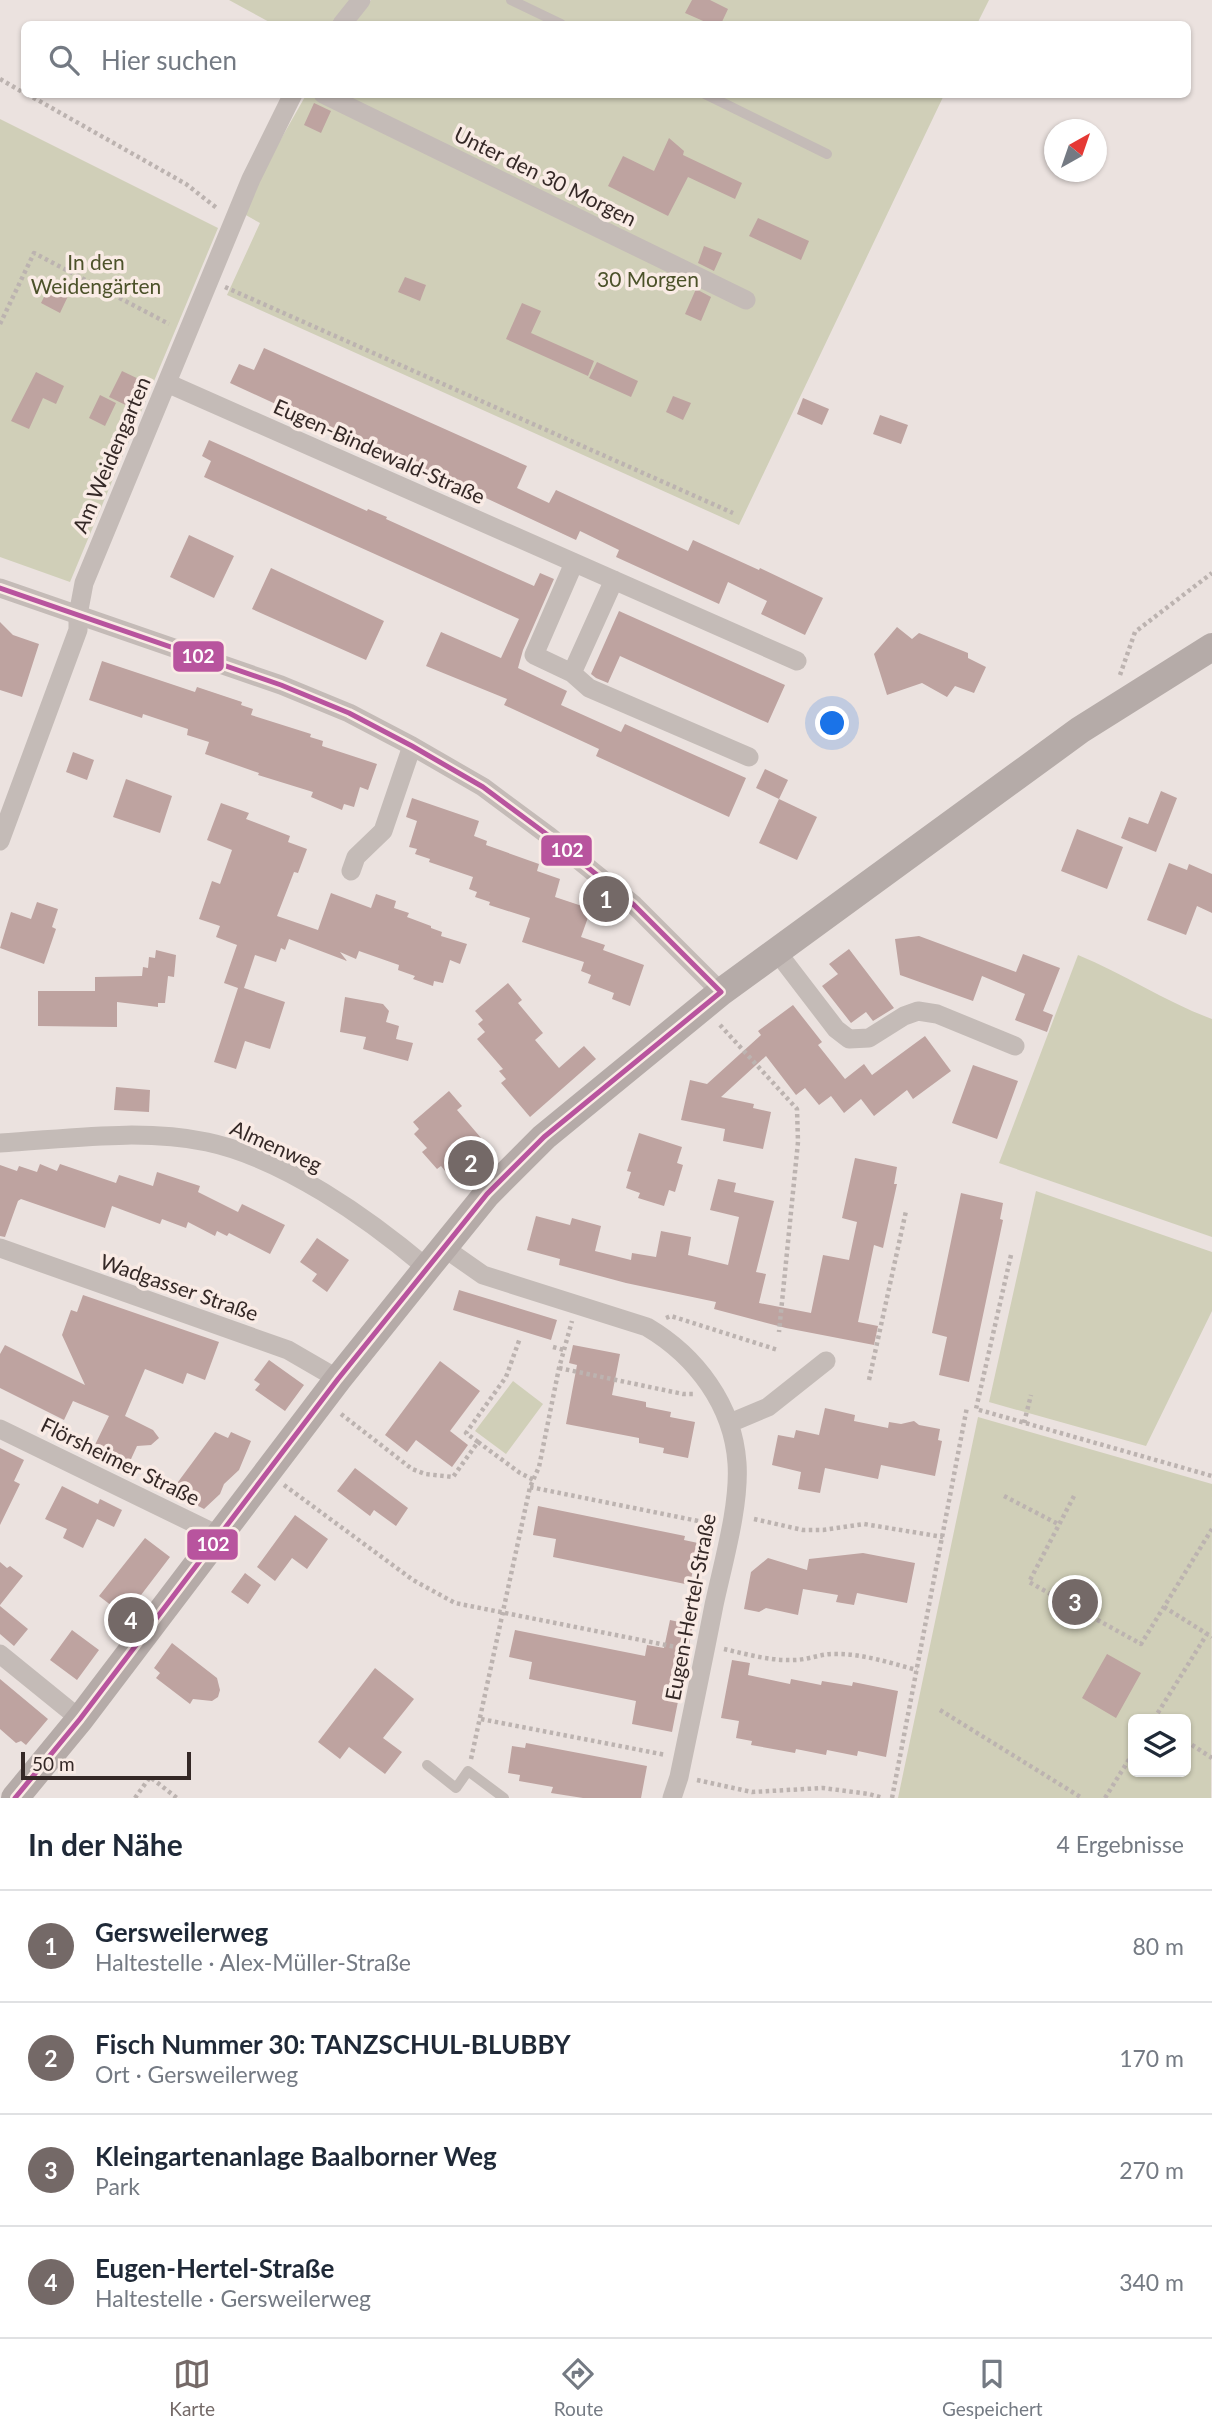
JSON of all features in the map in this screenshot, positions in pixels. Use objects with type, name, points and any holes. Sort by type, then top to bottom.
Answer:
[{"type":"street","points":[[344,21],[361,0]]},
{"type":"street","name":"Am Weidengarten","points":[[0,841],[78,630],[84,583],[233,220],[291,98]]},
{"type":"street","name":"Unter den 30 Morgen","points":[[331,98],[746,300]]},
{"type":"street","name":"Eugen-Bindewald-Straße","points":[[167,383],[797,661]]},
{"type":"street","points":[[574,563],[534,654],[572,673],[589,688],[749,757]]},
{"type":"street","points":[[572,673],[614,580]]},
{"type":"street","points":[[0,588],[281,685],[349,713],[412,746],[483,787],[549,836],[634,905],[721,992]]},
{"type":"street","points":[[15,1798],[80,1719],[338,1379],[435,1257],[487,1194],[544,1137],[721,992],[1080,730],[1212,647]]},
{"type":"street","points":[[351,871],[356,857],[383,831],[412,746]]},
{"type":"street","points":[[777,952],[836,1029],[849,1039],[869,1038],[904,1016],[918,1011],[937,1014],[1015,1046]]},
{"type":"street","name":"Almenweg","points":[[0,1143],[129,1135],[207,1142],[251,1157],[300,1180],[435,1257]]},
{"type":"street","name":"Wadgasser Straße","points":[[0,1248],[288,1350],[338,1379]]},
{"type":"street","name":"Eugen-Hertel-Straße","points":[[435,1257],[647,1327],[664,1337],[705,1377],[730,1423],[737,1464],[733,1515],[680,1777],[672,1798]]},
{"type":"street","points":[[730,1423],[768,1407],[826,1362]]},
{"type":"street","name":"Flörsheimer Straße","points":[[0,1429],[220,1536]]},
{"type":"street","points":[[0,1654],[80,1719]]},
{"type":"lane","points":[[511,0],[555,21]]},
{"type":"lane","points":[[713,98],[827,154]]},
{"type":"lane","points":[[427,1765],[456,1788],[468,1771],[504,1798]]},
{"type":"path","points":[[0,79],[21,91]]},
{"type":"path","points":[[33,98],[186,184],[233,220]]},
{"type":"path","points":[[0,324],[34,254],[187,333]]},
{"type":"path","points":[[208,279],[733,513]]},
{"type":"path","points":[[1112,709],[1124,661],[1135,632],[1212,573]]},
{"type":"path","points":[[719,1024],[797,1109],[798,1142],[779,1332]]},
{"type":"path","points":[[869,1380],[906,1212]]},
{"type":"path","points":[[1011,1255],[976,1409],[1212,1476]]},
{"type":"path","points":[[663,1320],[671,1315],[778,1350]]},
{"type":"path","points":[[468,1771],[530,1488],[539,1467],[559,1368],[573,1317]]},
{"type":"path","points":[[520,1338],[506,1377],[466,1433],[520,1473],[534,1480]]},
{"type":"path","points":[[553,1347],[564,1350]]},
{"type":"path","points":[[559,1368],[683,1394],[697,1394]]},
{"type":"path","points":[[1024,1423],[1031,1395]]},
{"type":"path","points":[[892,1798],[967,1407]]},
{"type":"path","points":[[341,1414],[412,1469],[425,1475],[453,1478],[478,1442]]},
{"type":"path","points":[[280,1482],[413,1580],[455,1603],[690,1650]]},
{"type":"path","points":[[530,1488],[713,1524]]},
{"type":"path","points":[[1004,1496],[1060,1525]]},
{"type":"path","points":[[1074,1496],[1029,1582],[1141,1644],[1212,1528]]},
{"type":"path","points":[[746,1517],[803,1530],[864,1524],[943,1537]]},
{"type":"path","points":[[1157,1714],[1209,1636],[1164,1607]]},
{"type":"path","points":[[719,1648],[782,1661],[835,1654],[862,1656],[917,1670]]},
{"type":"path","points":[[940,1710],[1082,1798]]},
{"type":"path","points":[[481,1719],[668,1755]]},
{"type":"path","points":[[1191,1744],[1212,1758]]},
{"type":"path","points":[[1105,1798],[1128,1761]]},
{"type":"path","points":[[135,1798],[150,1777],[177,1798]]},
{"type":"path","points":[[692,1780],[752,1792],[823,1788],[883,1798]]},
{"type":"green space","points":[[229,0],[357,0],[341,21],[268,21]]},
{"type":"green space","points":[[371,0],[989,0],[978,21],[356,21]]},
{"type":"green space","name":"30 Morgen","points":[[304,98],[943,98],[739,525],[227,295],[260,223],[244,214],[269,160]]},
{"type":"green space","name":"In den Weidengärten","points":[[0,119],[218,228],[70,582],[0,557]]},
{"type":"green space","points":[[1078,955],[1212,1019],[1212,1237],[999,1163]]},
{"type":"green space","points":[[1036,1191],[1212,1252],[1212,1311],[1146,1446],[989,1402]]},
{"type":"green space","points":[[513,1381],[543,1404],[506,1454],[475,1431]]},
{"type":"green space","points":[[978,1417],[1212,1484],[1211,1798],[898,1798]]},
{"type":"building","points":[[692,0],[710,0],[728,9],[722,21],[703,21],[685,13]]},
{"type":"building","points":[[314,103],[331,111],[321,133],[304,125]]},
{"type":"building","points":[[669,138],[684,151],[683,155],[742,183],[735,199],[688,177],[668,216],[608,186],[623,156],[654,171]]},
{"type":"building","points":[[758,218],[809,241],[801,260],[749,236]]},
{"type":"building","points":[[704,246],[722,253],[714,271],[698,263]]},
{"type":"building","points":[[405,277],[426,285],[420,301],[398,292]]},
{"type":"building","points":[[50,285],[69,294],[60,313],[41,303]]},
{"type":"building","points":[[696,289],[711,297],[701,321],[685,314]]},
{"type":"building","points":[[522,303],[541,311],[531,333],[594,361],[588,376],[506,339]]},
{"type":"building","points":[[264,348],[527,466],[517,488],[549,503],[556,490],[688,551],[693,540],[823,598],[805,635],[761,614],[767,601],[728,582],[719,604],[616,557],[619,550],[580,531],[576,540],[460,486],[458,491],[436,481],[438,478],[388,454],[386,458],[365,448],[366,444],[316,421],[314,426],[292,416],[293,412],[230,383],[239,364],[254,370]]},
{"type":"building","points":[[597,362],[638,381],[631,397],[589,378]]},
{"type":"building","points":[[122,371],[147,383],[134,409],[109,397]]},
{"type":"building","points":[[36,372],[64,386],[56,404],[43,398],[29,429],[11,421]]},
{"type":"building","points":[[100,395],[116,403],[105,426],[89,418]]},
{"type":"building","points":[[673,396],[691,403],[683,420],[666,412]]},
{"type":"building","points":[[803,398],[829,409],[822,425],[797,414]]},
{"type":"building","points":[[880,415],[908,425],[901,444],[873,434]]},
{"type":"building","points":[[209,440],[367,511],[368,509],[387,517],[386,519],[534,586],[540,573],[554,579],[523,650],[518,668],[567,691],[561,705],[621,732],[625,724],[746,778],[729,817],[596,756],[599,749],[504,705],[507,699],[426,666],[441,632],[501,658],[519,619],[204,477],[211,461],[202,456]]},
{"type":"building","points":[[189,535],[234,556],[214,598],[170,577]]},
{"type":"building","points":[[271,568],[384,621],[366,660],[252,609]]},
{"type":"building","points":[[619,611],[785,685],[768,723],[620,656],[608,683],[596,678],[591,674]]},
{"type":"building","points":[[0,622],[13,635],[39,644],[22,697],[0,690]]},
{"type":"building","points":[[897,627],[912,639],[919,633],[968,653],[968,658],[986,667],[974,693],[955,686],[947,697],[922,683],[887,695],[874,654]]},
{"type":"building","points":[[102,661],[195,692],[197,687],[242,702],[241,705],[253,709],[251,715],[311,734],[310,737],[323,741],[322,746],[377,764],[368,790],[360,787],[354,807],[344,804],[342,810],[311,797],[313,792],[258,775],[259,773],[205,754],[209,742],[187,735],[188,729],[143,714],[142,718],[89,700]]},
{"type":"building","points":[[73,752],[94,760],[87,780],[66,772]]},
{"type":"building","points":[[765,769],[788,780],[779,799],[756,788]]},
{"type":"building","points":[[126,779],[172,796],[160,833],[113,817]]},
{"type":"building","points":[[1161,791],[1177,798],[1156,852],[1121,838],[1129,817],[1148,824]]},
{"type":"building","points":[[412,798],[479,821],[474,836],[487,841],[486,845],[539,864],[537,871],[560,879],[555,897],[591,909],[581,937],[605,945],[603,950],[644,965],[630,1006],[612,999],[614,993],[588,983],[591,975],[581,971],[584,962],[522,942],[530,918],[489,905],[490,902],[475,897],[477,892],[469,889],[473,877],[429,862],[430,859],[415,854],[417,849],[409,847],[417,821],[406,817]]},
{"type":"building","points":[[779,799],[817,817],[797,860],[759,843]]},
{"type":"building","points":[[221,803],[249,813],[246,819],[290,836],[288,842],[307,849],[298,873],[294,872],[277,916],[318,930],[331,893],[371,908],[376,894],[396,901],[394,908],[409,913],[407,917],[442,932],[441,936],[467,944],[460,964],[450,960],[443,983],[434,981],[433,986],[398,970],[399,965],[359,951],[356,959],[340,952],[347,961],[289,939],[285,950],[281,948],[276,962],[255,955],[244,988],[285,1002],[270,1049],[245,1041],[236,1069],[214,1062],[238,988],[224,983],[237,945],[216,937],[220,926],[199,919],[212,881],[220,884],[232,850],[207,840]]},
{"type":"building","points":[[1077,829],[1123,847],[1107,889],[1061,871]]},
{"type":"building","points":[[1169,863],[1187,870],[1189,864],[1212,874],[1212,913],[1197,906],[1186,935],[1147,920]]},
{"type":"building","points":[[37,902],[58,909],[52,927],[56,929],[44,964],[0,948],[11,912],[31,919]]},
{"type":"building","points":[[919,936],[1016,972],[1023,954],[1060,968],[1043,1011],[1053,1015],[1047,1032],[1015,1020],[1025,994],[982,976],[973,1001],[900,975],[895,939]]},
{"type":"building","points":[[849,949],[894,1008],[873,1021],[866,1012],[851,1023],[822,986],[838,974],[829,964]]},
{"type":"building","points":[[156,950],[176,955],[174,977],[168,976],[165,1003],[158,1003],[158,1007],[117,1002],[117,1027],[38,1026],[38,991],[95,991],[95,977],[142,976],[143,967],[148,968],[149,957],[155,958]]},
{"type":"building","points":[[508,983],[522,1000],[518,1003],[543,1033],[535,1040],[559,1068],[584,1046],[596,1059],[530,1117],[501,1083],[506,1079],[499,1071],[503,1069],[477,1039],[485,1032],[478,1024],[483,1020],[475,1011]]},
{"type":"building","points":[[345,997],[383,1004],[389,1011],[386,1022],[399,1026],[396,1039],[413,1043],[408,1061],[363,1049],[366,1037],[340,1032]]},
{"type":"building","points":[[793,1005],[822,1042],[818,1045],[845,1079],[864,1064],[872,1075],[925,1036],[951,1071],[913,1099],[907,1090],[874,1116],[861,1099],[844,1113],[831,1096],[819,1105],[805,1088],[796,1095],[766,1056],[721,1097],[754,1104],[753,1108],[771,1112],[763,1149],[723,1141],[725,1129],[681,1120],[690,1080],[707,1084],[761,1035],[758,1031]]},
{"type":"building","points":[[973,1065],[1018,1081],[997,1139],[952,1123]]},
{"type":"building","points":[[116,1087],[150,1090],[149,1112],[114,1110]]},
{"type":"building","points":[[449,1091],[462,1106],[457,1110],[494,1153],[469,1176],[457,1163],[446,1172],[441,1166],[437,1169],[422,1152],[427,1148],[414,1134],[419,1129],[413,1122]]},
{"type":"building","points":[[639,1133],[682,1147],[677,1163],[683,1165],[675,1192],[669,1190],[664,1206],[638,1198],[640,1193],[626,1188],[631,1172],[627,1171]]},
{"type":"building","points":[[855,1158],[897,1167],[894,1184],[897,1184],[883,1248],[874,1245],[858,1322],[878,1326],[874,1345],[786,1328],[714,1309],[716,1302],[626,1283],[559,1265],[560,1259],[527,1250],[536,1216],[570,1225],[572,1218],[601,1226],[595,1251],[631,1260],[632,1253],[656,1257],[661,1231],[691,1237],[688,1255],[728,1265],[739,1217],[710,1210],[718,1179],[736,1183],[734,1192],[774,1201],[756,1272],[766,1274],[759,1303],[811,1313],[823,1255],[849,1260],[857,1222],[842,1218]]},
{"type":"building","points":[[40,1164],[57,1171],[60,1164],[116,1183],[119,1175],[153,1186],[157,1172],[200,1186],[198,1192],[238,1212],[242,1204],[285,1225],[270,1254],[229,1233],[227,1236],[217,1231],[215,1236],[188,1222],[186,1228],[162,1219],[160,1224],[112,1206],[105,1228],[21,1199],[5,1237],[0,1236],[0,1165],[17,1171],[19,1166],[37,1172]]},
{"type":"building","points":[[961,1193],[1003,1203],[1000,1219],[1003,1220],[969,1382],[939,1375],[947,1337],[932,1333]]},
{"type":"building","points":[[317,1238],[349,1260],[327,1292],[312,1281],[317,1274],[300,1262]]},
{"type":"building","points":[[459,1290],[557,1320],[551,1340],[453,1310]]},
{"type":"building","points":[[83,1295],[219,1342],[205,1380],[187,1373],[183,1384],[145,1369],[125,1416],[153,1430],[159,1438],[151,1445],[137,1446],[126,1470],[91,1453],[109,1416],[73,1401],[64,1420],[0,1388],[0,1354],[5,1345],[85,1385],[62,1335],[71,1310],[77,1312]]},
{"type":"building","points":[[573,1345],[620,1354],[612,1395],[646,1402],[646,1407],[671,1412],[670,1417],[695,1422],[688,1458],[663,1453],[664,1448],[639,1443],[639,1438],[566,1424],[577,1365],[569,1363]]},
{"type":"building","points":[[269,1360],[304,1385],[285,1411],[255,1390],[260,1384],[254,1380]]},
{"type":"building","points":[[440,1361],[480,1391],[450,1431],[468,1445],[452,1467],[416,1440],[407,1452],[385,1435]]},
{"type":"building","points":[[825,1408],[855,1415],[854,1421],[888,1428],[889,1422],[901,1424],[914,1421],[919,1425],[940,1429],[938,1440],[942,1441],[935,1476],[881,1465],[878,1479],[825,1468],[820,1493],[798,1489],[801,1472],[772,1465],[778,1435],[794,1438],[796,1430],[819,1435]]},
{"type":"building","points":[[215,1432],[228,1438],[231,1432],[251,1441],[239,1470],[204,1509],[173,1493],[178,1482]]},
{"type":"building","points":[[0,1448],[24,1460],[14,1481],[20,1484],[0,1525]]},
{"type":"building","points":[[355,1468],[408,1508],[396,1526],[374,1510],[370,1516],[337,1491]]},
{"type":"building","points":[[62,1486],[98,1504],[100,1499],[122,1510],[114,1527],[97,1519],[83,1548],[63,1538],[67,1529],[45,1519]]},
{"type":"building","points":[[538,1506],[685,1536],[684,1540],[698,1543],[690,1585],[553,1557],[556,1539],[533,1535]]},
{"type":"building","points":[[295,1515],[328,1539],[307,1569],[292,1558],[275,1581],[257,1567]]},
{"type":"building","points":[[145,1538],[170,1557],[125,1616],[99,1596]]},
{"type":"building","points":[[863,1553],[915,1563],[907,1603],[857,1593],[854,1605],[836,1602],[838,1595],[803,1589],[798,1615],[766,1608],[759,1612],[744,1609],[751,1572],[768,1558],[807,1570],[809,1559]]},
{"type":"building","points":[[0,1562],[23,1576],[0,1605]]},
{"type":"building","points":[[245,1573],[261,1585],[248,1604],[231,1592]]},
{"type":"building","points":[[0,1606],[28,1629],[14,1646],[0,1634]]},
{"type":"building","points":[[670,1620],[693,1625],[672,1732],[632,1724],[636,1701],[529,1679],[532,1662],[509,1657],[515,1630],[645,1656],[647,1645],[664,1648]]},
{"type":"building","points":[[72,1630],[99,1650],[77,1680],[50,1660]]},
{"type":"building","points":[[172,1643],[217,1678],[220,1690],[218,1697],[212,1701],[193,1699],[190,1704],[156,1678],[160,1673],[154,1668]]},
{"type":"building","points":[[1107,1654],[1141,1673],[1116,1718],[1082,1698]]},
{"type":"building","points":[[732,1660],[750,1663],[748,1675],[790,1684],[791,1679],[821,1685],[822,1681],[852,1686],[853,1682],[898,1691],[886,1757],[858,1751],[857,1756],[827,1750],[826,1755],[796,1749],[795,1753],[751,1745],[752,1741],[736,1738],[739,1721],[721,1718]]},
{"type":"building","points":[[375,1668],[414,1699],[383,1738],[402,1752],[385,1774],[349,1747],[340,1759],[318,1742]]},
{"type":"building","points":[[0,1679],[48,1719],[26,1745],[21,1741],[16,1743],[0,1729]]},
{"type":"building","points":[[526,1743],[647,1766],[641,1798],[583,1798],[551,1793],[553,1787],[519,1781],[520,1775],[508,1773],[512,1746],[525,1748]]},
{"type":"transit line","name":"102","points":[[0,588],[281,685],[349,713],[412,746],[483,787],[549,836],[634,905],[721,992]]},
{"type":"transit line","name":"102","points":[[15,1798],[80,1719],[338,1379],[487,1194],[544,1137],[721,992]]},
{"type":"place","name":"Gersweilerweg","points":[[606,899]]},
{"type":"place","name":"Fisch Nummer 30: TANZSCHUL-BLUBBY","points":[[471,1163]]},
{"type":"place","name":"Kleingartenanlage Baalborner Weg","points":[[1075,1602]]},
{"type":"place","name":"Eugen-Hertel-Straße","points":[[131,1620]]}]
